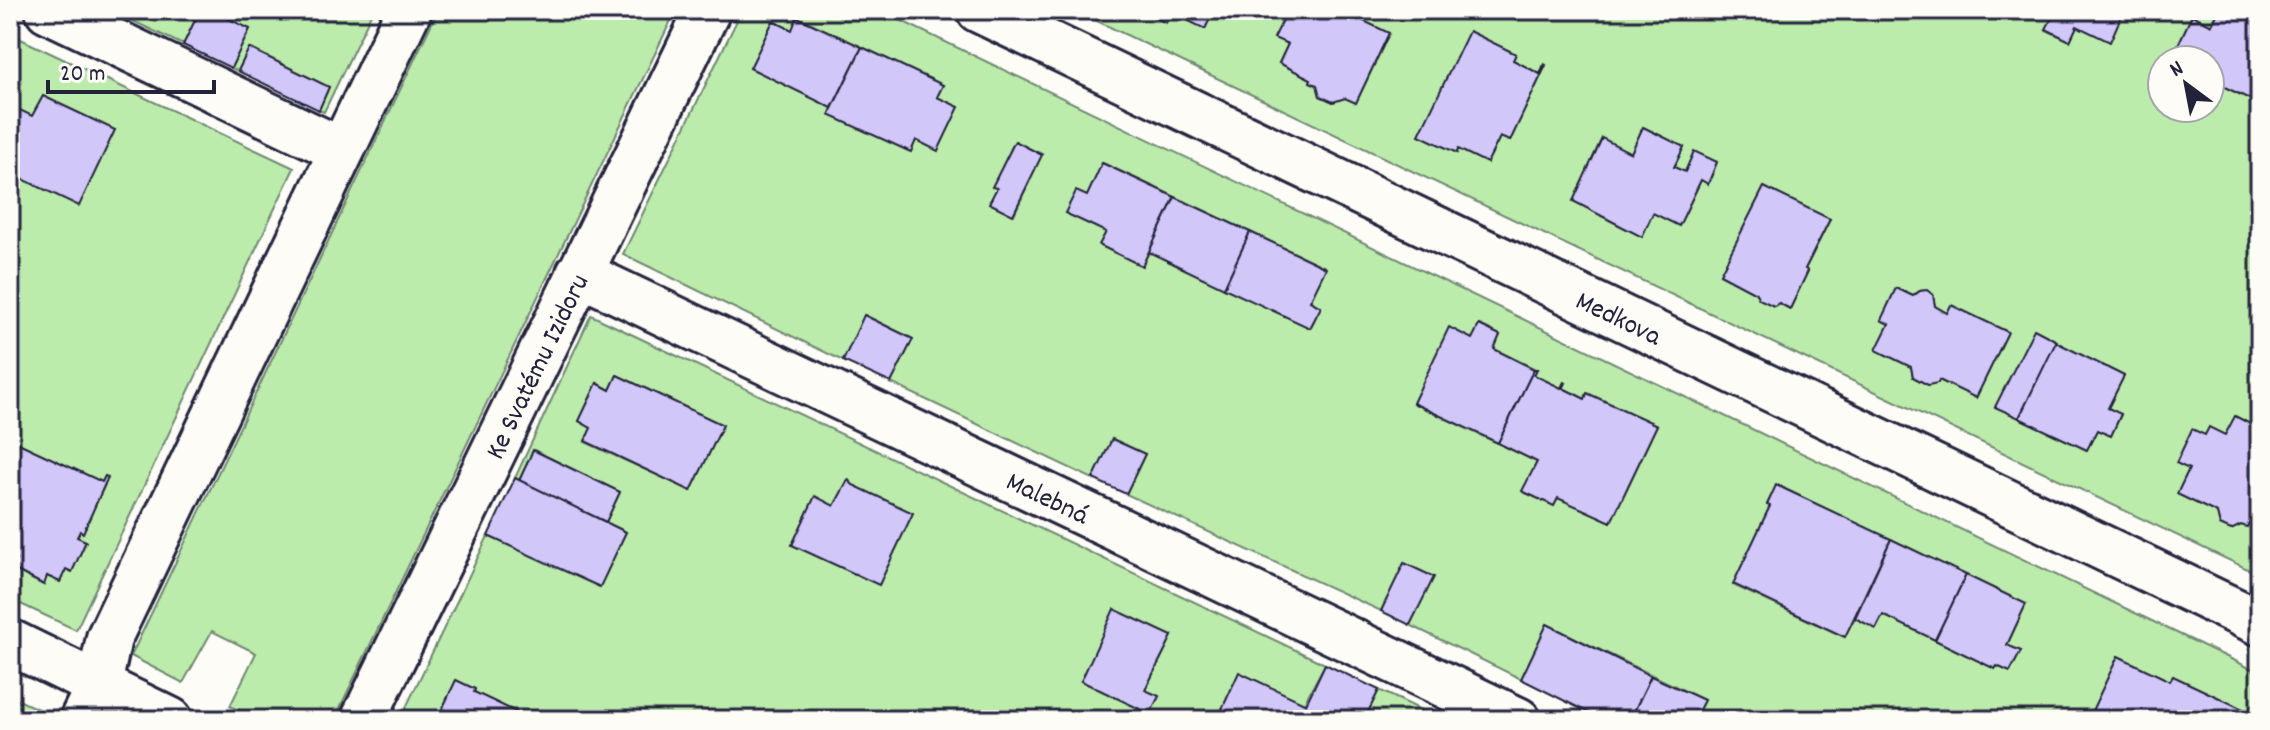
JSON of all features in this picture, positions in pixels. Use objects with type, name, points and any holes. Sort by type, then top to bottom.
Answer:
[{"type":"street","points":[[48,10],[341,150]]},
{"type":"street","points":[[90,702],[109,638],[409,10]]},
{"type":"street","name":"Ke Svatému Izidoru","points":[[363,720],[708,10]]},
{"type":"street","name":"Medkova","points":[[979,10],[2260,623]]},
{"type":"street","name":"Malebná","points":[[579,273],[1518,720]]},
{"type":"street","points":[[10,642],[90,702],[170,720]]},
{"type":"green space","points":[[110,10],[200,10],[183,45]]},
{"type":"green space","points":[[210,10],[373,10],[324,112],[319,110],[329,87],[249,49],[238,71],[231,68],[250,29]]},
{"type":"green space","points":[[438,10],[676,10],[334,720],[258,720],[230,706],[256,653],[212,631],[183,683],[131,656]]},
{"type":"green space","points":[[742,10],[879,10],[2260,673],[2260,717],[2173,676],[2170,681],[2118,656],[2089,717],[2094,720],[1694,720],[1704,700],[1547,624],[1521,679],[1410,625],[1433,577],[1405,563],[1381,611],[1126,494],[1145,454],[1113,439],[1093,479],[891,383],[913,339],[865,315],[843,361],[623,254]],"holes":[[[798,17],[943,85],[937,97],[958,107],[938,151],[916,140],[910,152],[830,115],[832,108],[750,68],[773,21],[792,30]],[[1014,142],[1042,154],[1014,215],[990,203],[997,188],[993,186]],[[1103,163],[1325,267],[1310,301],[1320,307],[1311,328],[1149,252],[1142,266],[1099,245],[1106,232],[1066,213],[1076,192],[1087,196]],[[1480,325],[1500,335],[1494,349],[1536,369],[1534,375],[1561,388],[1564,382],[1563,388],[1585,399],[1588,393],[1657,425],[1611,522],[1558,498],[1554,506],[1523,492],[1537,462],[1413,403],[1450,328],[1472,339]],[[1777,485],[2026,604],[2007,645],[2021,651],[2010,672],[1997,666],[1995,669],[1883,615],[1876,628],[1855,618],[1844,637],[1733,585],[1770,506],[1767,504]]]},
{"type":"green space","points":[[1074,10],[1140,10],[1166,22],[1171,12],[1205,29],[1214,10],[1288,10],[1275,37],[1288,44],[1279,63],[1311,79],[1310,82],[1317,85],[1320,96],[1333,102],[1345,98],[1356,103],[1389,34],[1341,10],[2056,10],[2046,30],[2070,41],[2077,26],[2109,41],[2124,10],[2219,10],[2212,25],[2192,15],[2178,44],[2146,44],[2146,124],[2226,124],[2226,88],[2260,104],[2260,429],[2235,417],[2225,435],[2189,469],[2177,494],[2217,513],[2220,525],[2231,530],[2241,525],[2247,527],[2260,501],[2260,575]],"holes":[[[1469,32],[1516,54],[1513,60],[1540,74],[1546,65],[1510,141],[1500,137],[1487,163],[1458,149]],[[1643,127],[1683,147],[1674,167],[1685,172],[1694,152],[1717,162],[1709,183],[1701,180],[1679,226],[1653,213],[1642,237],[1601,216]],[[1764,187],[1830,220],[1805,269],[1807,271],[1790,309],[1779,303],[1773,306],[1720,274]],[[1896,288],[1913,296],[1923,290],[1933,295],[1935,306],[1947,313],[1952,305],[2008,332],[1976,398],[1939,380],[1928,385],[1913,377],[1911,367],[1877,350],[1889,324],[1881,320]],[[2056,343],[2124,376],[2108,408],[2121,415],[2111,436],[2097,430],[2086,450],[2019,418]]]},
{"type":"green space","points":[[10,34],[294,168],[76,630],[10,599],[10,557],[16,560],[11,571],[15,570],[43,585],[47,576],[60,582],[66,569],[72,571],[86,542],[77,537],[80,531],[83,532],[108,478],[105,476],[102,482],[12,440],[10,444],[10,173],[114,130],[43,96],[32,116],[18,110],[10,125]]},
{"type":"green space","points":[[591,315],[1325,664],[1304,703],[1239,673],[1217,720],[533,720],[456,680],[437,720],[400,720],[488,536],[599,587],[626,532],[606,522],[620,492],[534,450],[519,480],[515,478]],"holes":[[[617,375],[723,425],[691,491],[585,442],[591,428],[579,421],[597,383],[610,390]],[[849,480],[853,485],[912,513],[879,585],[792,545],[815,497],[834,506]],[[1172,636],[1145,690],[1159,697],[1150,714],[1081,681]]]},
{"type":"green space","points":[[1379,690],[1442,720],[1364,720]]},
{"type":"green space","points":[[10,696],[42,711],[38,720],[10,720]]},
{"type":"building","points":[[200,10],[210,10],[250,29],[231,68],[183,45]]},
{"type":"building","points":[[1140,10],[1214,10],[1205,29],[1171,12],[1166,23]]},
{"type":"building","points":[[1288,10],[1341,10],[1389,33],[1356,103],[1345,98],[1333,102],[1320,96],[1317,85],[1310,82],[1311,79],[1279,63],[1288,44],[1274,38]]},
{"type":"building","points":[[2056,10],[2124,10],[2110,42],[2077,26],[2070,41],[2046,29]]},
{"type":"building","points":[[2219,10],[2242,10],[2257,17],[2260,14],[2260,104],[2226,88],[2226,44],[2178,44],[2192,15],[2212,25]]},
{"type":"building","points":[[797,17],[862,47],[832,108],[750,68],[773,21],[792,30]]},
{"type":"building","points":[[1469,31],[1516,54],[1513,60],[1540,74],[1546,65],[1510,141],[1500,137],[1487,163],[1419,135]]},
{"type":"building","points":[[862,47],[943,85],[937,97],[959,107],[938,151],[916,140],[911,152],[829,115]]},
{"type":"building","points":[[249,48],[329,87],[319,110],[238,71]]},
{"type":"building","points":[[43,96],[115,130],[79,206],[10,173],[10,125],[18,109],[32,116]]},
{"type":"building","points":[[1643,127],[1684,147],[1674,167],[1685,172],[1694,151],[1717,162],[1708,184],[1701,180],[1679,226],[1653,213],[1642,237],[1573,201],[1602,138],[1631,153]]},
{"type":"building","points":[[1015,141],[1042,155],[1013,215],[989,203],[997,188],[992,187]]},
{"type":"building","points":[[1102,163],[1175,197],[1142,266],[1099,245],[1106,232],[1065,213],[1076,191],[1087,196]]},
{"type":"building","points":[[1764,187],[1830,219],[1805,269],[1808,271],[1790,309],[1759,299],[1756,293],[1720,274]]},
{"type":"building","points":[[1175,197],[1250,232],[1224,288],[1149,252]]},
{"type":"building","points":[[1250,232],[1326,268],[1310,301],[1321,307],[1310,328],[1224,288]]},
{"type":"building","points":[[1896,288],[1913,296],[1927,290],[1933,295],[1935,306],[1947,313],[1951,305],[2008,332],[1976,398],[1939,380],[1928,385],[1913,377],[1911,367],[1876,350],[1889,324],[1881,320]]},
{"type":"building","points":[[864,315],[913,339],[891,383],[843,361]]},
{"type":"building","points":[[1479,325],[1500,335],[1494,349],[1534,369],[1498,443],[1413,403],[1449,327],[1472,339]]},
{"type":"building","points":[[2034,329],[2057,341],[2019,418],[1995,407]]},
{"type":"building","points":[[2056,342],[2124,376],[2108,408],[2121,414],[2111,436],[2097,430],[2087,450],[2019,418]]},
{"type":"building","points":[[1534,369],[1537,369],[1534,375],[1561,388],[1564,382],[1563,388],[1585,399],[1587,393],[1657,425],[1611,522],[1558,498],[1554,506],[1522,491],[1537,462],[1498,443]]},
{"type":"building","points":[[617,375],[723,425],[691,491],[585,441],[591,428],[579,421],[597,383],[610,390]]},
{"type":"building","points":[[2235,416],[2260,429],[2260,501],[2247,527],[2241,525],[2231,530],[2220,525],[2217,513],[2177,494],[2189,469],[2176,463],[2192,429],[2205,435],[2209,427],[2225,435]]},
{"type":"building","points":[[1112,439],[1145,454],[1126,494],[1093,479]]},
{"type":"building","points":[[12,440],[102,482],[105,476],[108,477],[83,533],[80,531],[77,537],[86,541],[72,572],[66,569],[60,582],[47,576],[44,585],[15,570],[15,573],[11,571],[16,560],[10,557]]},
{"type":"building","points":[[533,450],[620,492],[606,522],[519,481]]},
{"type":"building","points":[[515,478],[626,532],[600,587],[488,536]]},
{"type":"building","points":[[848,480],[913,513],[879,585],[792,545],[815,496],[834,506]]},
{"type":"building","points":[[1776,485],[1891,539],[1845,637],[1733,584],[1770,506],[1767,505]]},
{"type":"building","points":[[1891,539],[1966,575],[1935,640],[1883,615],[1876,629],[1855,618]]},
{"type":"building","points":[[1404,563],[1434,577],[1410,625],[1381,611]]},
{"type":"building","points":[[1966,575],[2026,604],[2007,645],[2021,651],[2010,672],[1997,666],[1995,669],[1935,640]]},
{"type":"building","points":[[1114,609],[1172,636],[1145,690],[1159,696],[1150,714],[1081,681]]},
{"type":"building","points":[[1547,624],[1651,676],[1630,720],[1603,720],[1521,679]]},
{"type":"building","points":[[2118,656],[2170,681],[2173,676],[2249,712],[2245,720],[2094,720],[2089,717]]},
{"type":"building","points":[[1325,664],[1379,690],[1364,720],[1336,720],[1310,707],[1304,720],[1217,720],[1239,672],[1306,704]]},
{"type":"building","points":[[1651,676],[1704,700],[1694,720],[1630,720]]},
{"type":"building","points":[[456,680],[475,689],[474,692],[533,720],[437,720]]}]
